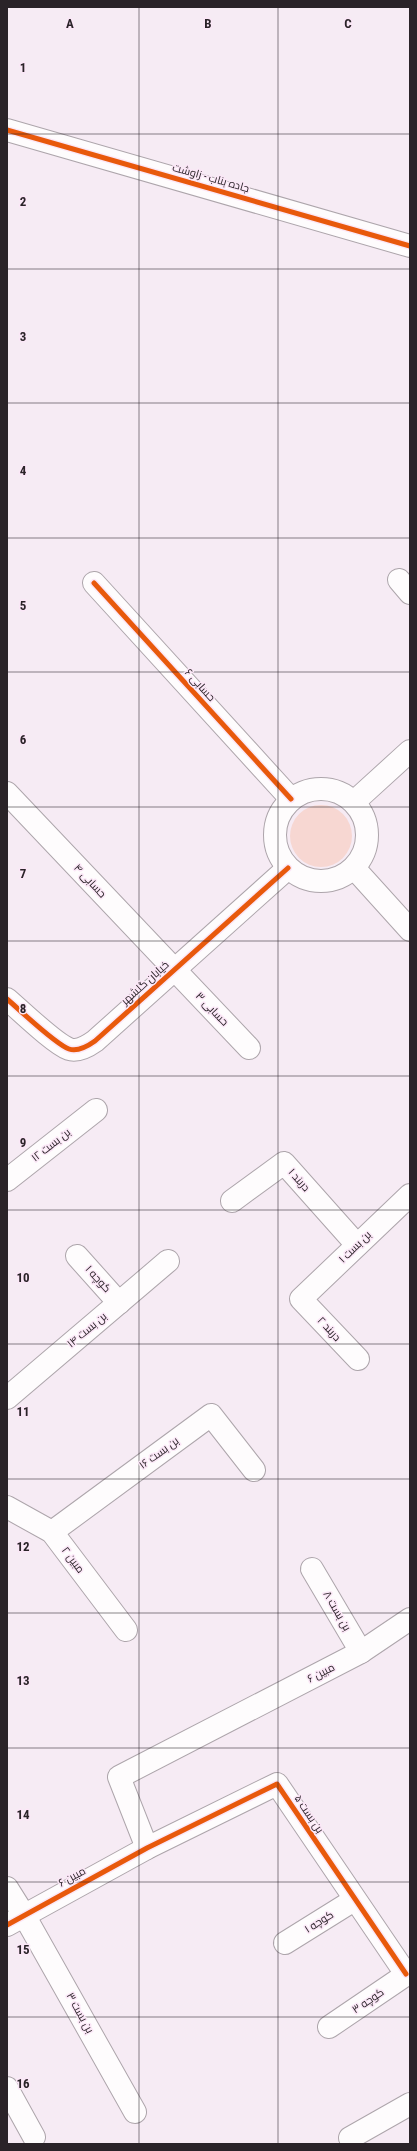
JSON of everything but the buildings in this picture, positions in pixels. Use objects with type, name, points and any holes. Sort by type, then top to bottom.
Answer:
[{"type":"street","name":"جاده بناب - زاوشت","points":[[7,130],[410,246]]},
{"type":"street","name":"حسابی ۶","points":[[94,583],[291,799]]},
{"type":"street","points":[[354,802],[410,750]]},
{"type":"street","points":[[323,789],[343,794],[354,802],[363,814],[368,828],[368,842],[363,857],[354,868],[342,877],[329,881],[314,882],[300,877],[288,868],[279,856],[275,841],[275,826],[281,811],[291,799],[302,792],[323,789]]},
{"type":"street","name":"حسابی ۴","points":[[7,793],[174,970]]},
{"type":"street","name":"خیابان گلشهر","points":[[7,999],[64,1046],[70,1049],[83,1048],[95,1041],[288,868]]},
{"type":"street","points":[[354,868],[410,930]]},
{"type":"street","name":"حسابی ۳","points":[[174,970],[249,1048]]},
{"type":"street","name":"بن بست ۱۲","points":[[7,1180],[96,1110]]},
{"type":"street","name":"دربند ۱","points":[[232,1200],[284,1163],[357,1245]]},
{"type":"street","name":"بن بست ۱","points":[[301,1299],[410,1195]]},
{"type":"street","name":"کوچه ۱","points":[[77,1256],[120,1303]]},
{"type":"street","name":"بن بست ۱۴","points":[[7,1398],[168,1261]]},
{"type":"street","name":"دربند ۲","points":[[301,1299],[358,1359]]},
{"type":"street","name":"بن بست ۱۶","points":[[52,1532],[211,1415],[254,1470]]},
{"type":"street","name":"مبین ۲","points":[[7,1507],[52,1532],[126,1630]]},
{"type":"street","name":"بن بست ۸","points":[[312,1569],[361,1652]]},
{"type":"street","name":"مبین ۶","points":[[16,1920],[147,1848],[119,1777],[361,1652],[410,1619]]},
{"type":"street","name":"بن بست ۵","points":[[147,1848],[277,1784],[354,1900],[408,1973]]},
{"type":"street","name":"بن بست ۳","points":[[7,1888],[16,1920],[135,2112]]},
{"type":"street","name":"کوچه ۱","points":[[285,1944],[354,1900]]},
{"type":"street","name":"کوچه ۳","points":[[330,2027],[408,1973]]},
{"type":"street","points":[[7,2088],[34,2137]]},
{"type":"street","points":[[350,2138],[409,2107]]},
{"type":"shaded area","points":[[321,805],[333,807],[343,814],[350,824],[352,836],[350,848],[343,858],[333,865],[321,867],[309,865],[299,858],[292,848],[290,836],[292,824],[299,814],[309,807]]},
{"type":"cycle path","points":[[7,130],[410,246]]},
{"type":"cycle path","points":[[94,583],[291,799]]},
{"type":"cycle path","points":[[7,999],[55,1041],[63,1046],[72,1050],[86,1047],[95,1041],[288,868]]},
{"type":"cycle path","points":[[7,1925],[147,1848],[277,1784],[406,1974]]}]
